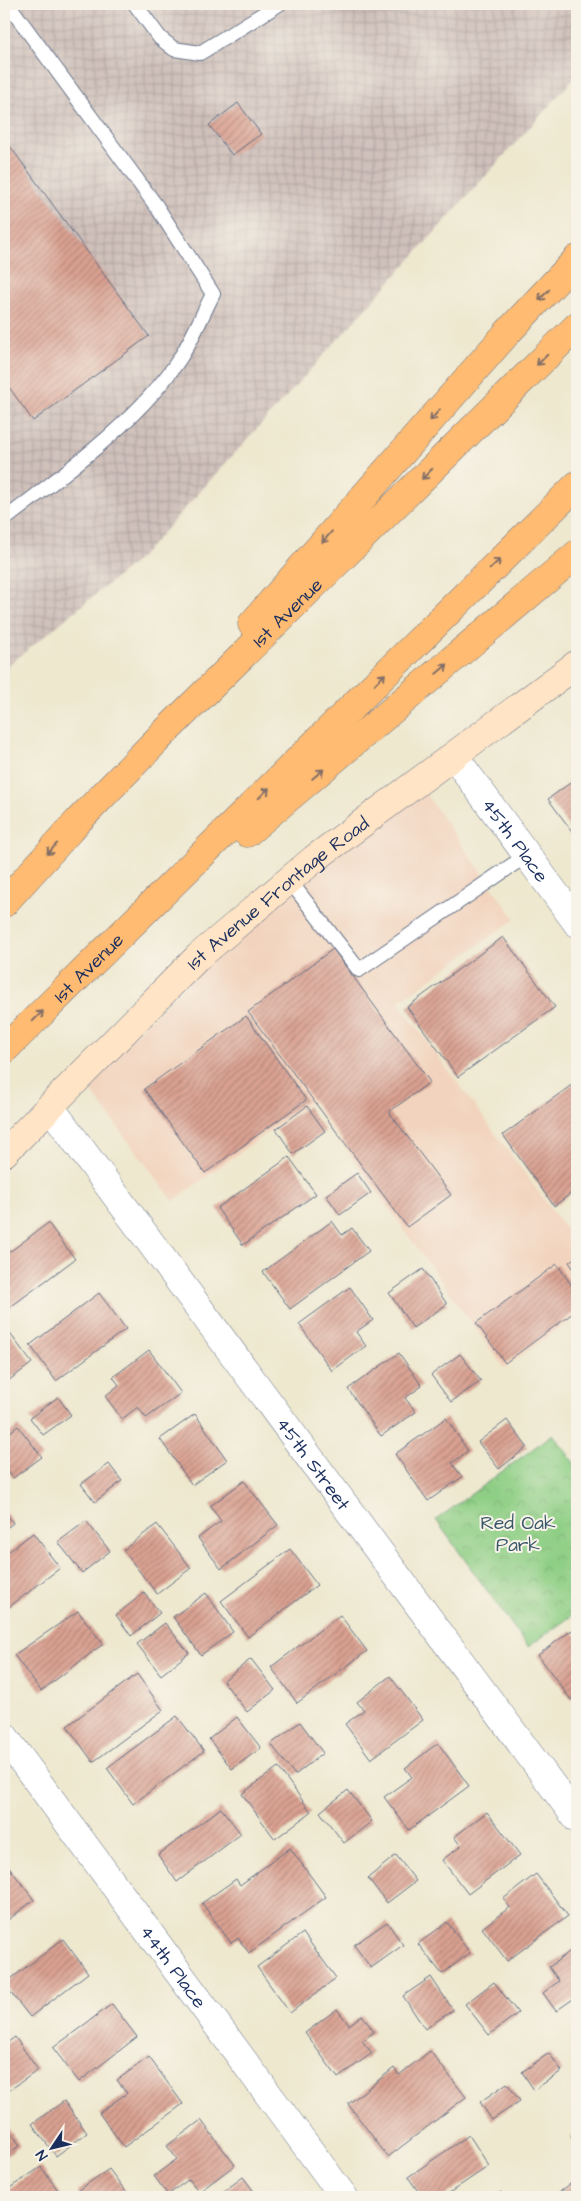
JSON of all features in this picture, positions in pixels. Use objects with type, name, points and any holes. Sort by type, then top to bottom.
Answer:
[{"type":"main road","points":[[79,820],[508,332],[577,259]]},
{"type":"main road","name":"1st Avenue","points":[[4,903],[79,820],[168,729],[577,326]]},
{"type":"main road","name":"1st Avenue","points":[[4,1050],[577,485]]},
{"type":"main road","points":[[80,974],[577,554]]},
{"type":"street","name":"1st Avenue Frontage Road","points":[[4,1153],[51,1108],[198,957],[314,859],[577,664]]},
{"type":"street","name":"45th Place","points":[[454,756],[577,923]]},
{"type":"street","name":"45th Street","points":[[51,1108],[577,1819]]},
{"type":"street","name":"44th Place","points":[[4,1736],[344,2197]]},
{"type":"lane","points":[[4,519],[82,459],[146,400],[180,358],[213,294],[157,207],[8,4]]},
{"type":"lane","points":[[135,4],[160,38],[174,48],[200,53],[279,4]]},
{"type":"lane","points":[[289,880],[360,970],[527,854]]},
{"type":"shaded area","points":[[4,4],[577,4],[577,75],[139,559],[4,669]]},
{"type":"shaded area","points":[[422,789],[515,919],[398,1002],[577,1244],[577,1316],[504,1368],[311,1101],[173,1201],[85,1083],[204,967],[316,869]]},
{"type":"green space","name":"Red Oak Park","points":[[553,1434],[577,1467],[577,1612],[528,1647],[436,1520]]},
{"type":"building","points":[[238,103],[261,134],[232,155],[209,125]]},
{"type":"building","points":[[4,138],[149,336],[33,421],[4,380]]},
{"type":"building","points":[[577,778],[577,838],[548,799]]},
{"type":"building","points":[[503,937],[555,1007],[458,1077],[407,1007]]},
{"type":"building","points":[[333,949],[430,1082],[389,1112],[451,1195],[407,1227],[248,1012]]},
{"type":"building","points":[[246,1016],[306,1100],[205,1173],[144,1089]]},
{"type":"building","points":[[577,1081],[577,1189],[554,1206],[503,1135]]},
{"type":"building","points":[[307,1106],[325,1131],[293,1154],[276,1129]]},
{"type":"building","points":[[289,1157],[316,1194],[243,1245],[217,1208]]},
{"type":"building","points":[[357,1173],[371,1193],[340,1215],[326,1195]]},
{"type":"building","points":[[332,1221],[342,1235],[352,1228],[369,1251],[290,1309],[263,1272]]},
{"type":"building","points":[[48,1223],[75,1259],[5,1311],[4,1256]]},
{"type":"building","points":[[577,1256],[577,1274],[569,1262]]},
{"type":"building","points":[[557,1264],[577,1293],[577,1310],[505,1363],[476,1323]]},
{"type":"building","points":[[423,1269],[447,1304],[413,1328],[389,1293]]},
{"type":"building","points":[[350,1287],[373,1320],[356,1332],[366,1346],[332,1371],[299,1324]]},
{"type":"building","points":[[99,1293],[126,1329],[56,1381],[30,1345]]},
{"type":"building","points":[[8,1331],[32,1363],[4,1384],[4,1335]]},
{"type":"building","points":[[149,1350],[181,1393],[146,1418],[138,1407],[122,1419],[105,1396],[119,1385],[113,1377]]},
{"type":"building","points":[[399,1353],[422,1386],[405,1398],[416,1412],[381,1436],[348,1389]]},
{"type":"building","points":[[460,1354],[481,1381],[451,1402],[431,1375]]},
{"type":"building","points":[[58,1397],[71,1415],[43,1435],[30,1418]]},
{"type":"building","points":[[195,1414],[227,1460],[192,1485],[160,1439]]},
{"type":"building","points":[[446,1418],[468,1451],[452,1463],[462,1477],[428,1501],[395,1454]]},
{"type":"building","points":[[507,1420],[527,1447],[499,1469],[478,1442]]},
{"type":"building","points":[[18,1426],[42,1457],[13,1478],[4,1466],[4,1437]]},
{"type":"building","points":[[109,1464],[122,1481],[95,1502],[81,1484]]},
{"type":"building","points":[[244,1481],[278,1525],[221,1569],[198,1538],[221,1521],[210,1506]]},
{"type":"building","points":[[4,1510],[13,1523],[4,1530]]},
{"type":"building","points":[[86,1521],[110,1551],[82,1573],[58,1542]]},
{"type":"building","points":[[157,1524],[191,1568],[157,1594],[123,1550]]},
{"type":"building","points":[[33,1533],[60,1568],[4,1611],[4,1555]]},
{"type":"building","points":[[290,1549],[317,1585],[248,1637],[221,1601]]},
{"type":"building","points":[[144,1593],[160,1613],[131,1636],[116,1615]]},
{"type":"building","points":[[206,1593],[233,1632],[201,1655],[173,1617]]},
{"type":"building","points":[[78,1611],[103,1644],[41,1691],[14,1655]]},
{"type":"building","points":[[340,1615],[367,1651],[297,1703],[271,1667]]},
{"type":"building","points":[[165,1623],[189,1653],[161,1675],[137,1644]]},
{"type":"building","points":[[572,1630],[577,1637],[577,1695],[571,1700],[538,1655]]},
{"type":"building","points":[[251,1659],[275,1690],[247,1712],[223,1681]]},
{"type":"building","points":[[137,1674],[163,1710],[93,1762],[67,1726]]},
{"type":"building","points":[[390,1676],[423,1720],[371,1759],[345,1724],[364,1710],[357,1702]]},
{"type":"building","points":[[177,1716],[204,1751],[133,1804],[107,1768]]},
{"type":"building","points":[[237,1717],[261,1748],[232,1769],[209,1739]]},
{"type":"building","points":[[300,1722],[323,1753],[295,1775],[271,1744]]},
{"type":"building","points":[[438,1743],[469,1786],[409,1830],[384,1797],[412,1777],[405,1768]]},
{"type":"building","points":[[278,1767],[311,1812],[275,1839],[242,1794]]},
{"type":"building","points":[[348,1790],[372,1821],[344,1843],[320,1812]]},
{"type":"building","points":[[221,1808],[241,1834],[177,1882],[158,1855]]},
{"type":"building","points":[[487,1812],[520,1855],[468,1894],[442,1860],[461,1846],[454,1837]]},
{"type":"building","points":[[290,1848],[326,1897],[249,1953],[238,1938],[231,1943],[202,1903],[236,1879],[240,1885]]},
{"type":"building","points":[[396,1855],[416,1881],[387,1903],[368,1878]]},
{"type":"building","points":[[9,1867],[34,1900],[4,1923],[4,1870]]},
{"type":"building","points":[[536,1874],[568,1916],[507,1961],[482,1928],[510,1907],[503,1899]]},
{"type":"building","points":[[387,1922],[403,1945],[371,1968],[354,1945]]},
{"type":"building","points":[[447,1922],[470,1953],[442,1974],[418,1944]]},
{"type":"building","points":[[303,1933],[336,1978],[290,2013],[257,1967]]},
{"type":"building","points":[[63,1939],[88,1973],[30,2017],[4,1984]]},
{"type":"building","points":[[577,1946],[577,2005],[573,1999],[556,2011],[543,1993],[559,1981],[549,1967]]},
{"type":"building","points":[[431,1977],[453,2010],[425,2029],[403,1996]]},
{"type":"building","points":[[494,1982],[518,2013],[489,2035],[465,2004]]},
{"type":"building","points":[[112,2004],[137,2037],[79,2082],[53,2048]]},
{"type":"building","points":[[337,2009],[349,2025],[362,2015],[374,2032],[362,2041],[372,2053],[338,2078],[305,2033]]},
{"type":"building","points":[[15,2037],[38,2070],[4,2094],[4,2045]]},
{"type":"building","points":[[430,2051],[466,2097],[388,2157],[348,2104],[394,2068],[399,2075]]},
{"type":"building","points":[[549,2053],[562,2071],[534,2090],[522,2072]]},
{"type":"building","points":[[149,2057],[183,2104],[124,2147],[99,2113],[127,2093],[117,2080]]},
{"type":"building","points":[[507,2083],[520,2101],[492,2120],[480,2102]]},
{"type":"building","points":[[64,2101],[87,2133],[56,2156],[32,2124]]},
{"type":"building","points":[[201,2120],[235,2165],[199,2192],[189,2179],[168,2195],[154,2176],[177,2159],[167,2146]]},
{"type":"building","points":[[4,2123],[20,2145],[4,2157]]},
{"type":"building","points":[[577,2132],[577,2145],[571,2136]]},
{"type":"building","points":[[469,2135],[489,2166],[443,2197],[422,2197],[408,2177]]},
{"type":"building","points":[[41,2167],[63,2197],[14,2197],[8,2189]]},
{"type":"building","points":[[109,2169],[130,2197],[81,2197],[77,2191]]},
{"type":"building","points":[[243,2177],[258,2197],[216,2197]]},
{"type":"building","points":[[574,2181],[577,2186],[577,2197],[553,2197]]},
{"type":"building","points":[[501,2192],[505,2197],[493,2197]]}]
